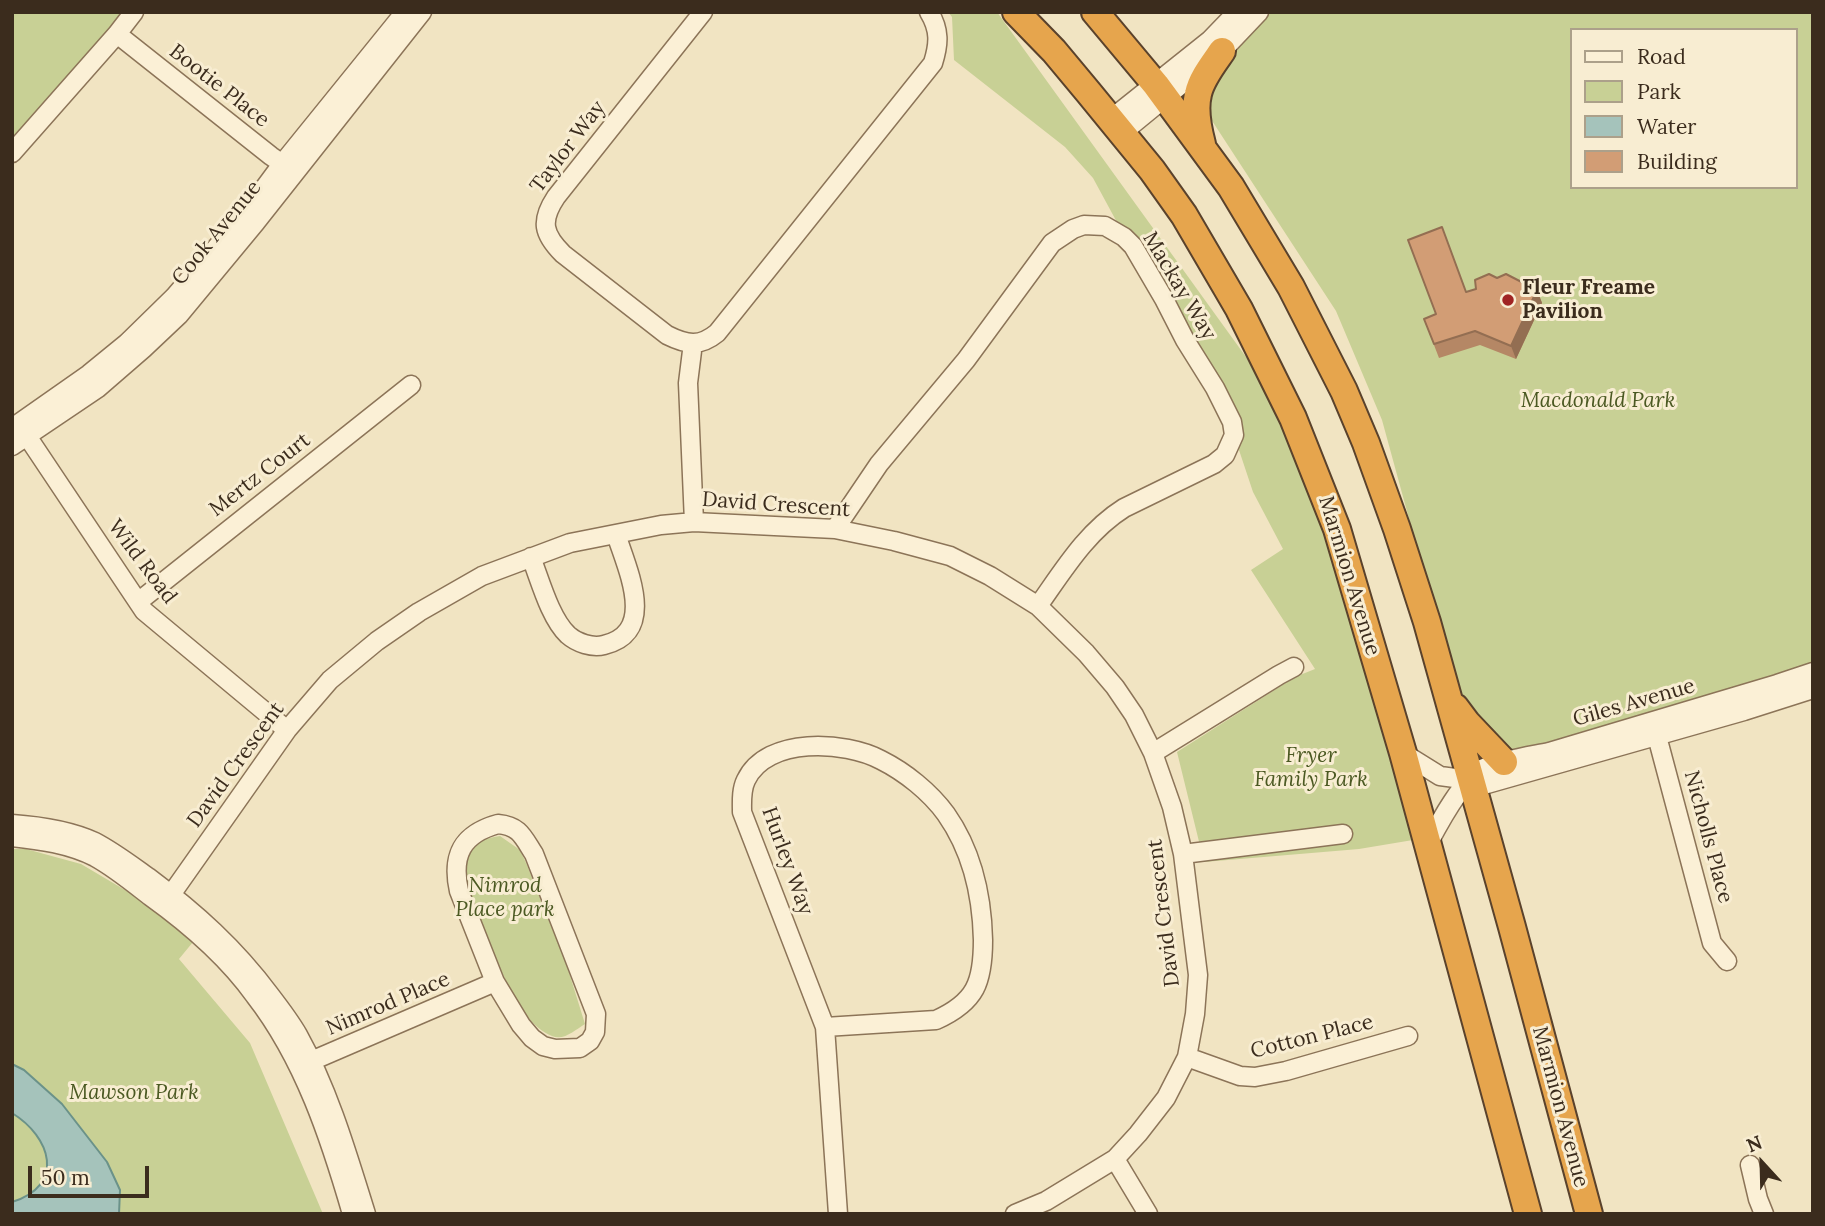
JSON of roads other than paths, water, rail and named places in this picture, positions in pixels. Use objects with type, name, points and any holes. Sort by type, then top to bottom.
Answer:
[{"type":"highway","name":"Marmion Avenue","points":[[1016,12],[1054,51],[1117,126],[1184,215],[1239,309],[1293,418],[1337,529],[1403,753],[1528,1214]]},
{"type":"highway","name":"Marmion Avenue","points":[[1095,12],[1160,91],[1231,187],[1291,288],[1343,390],[1366,443],[1427,622],[1589,1214]]},
{"type":"highway","points":[[1203,148],[1198,123],[1197,94],[1222,51]]},
{"type":"highway","points":[[1447,697],[1467,723],[1504,762]]},
{"type":"street","points":[[12,153],[134,12]]},
{"type":"street","name":"Cook Avenue","points":[[288,168],[405,12]]},
{"type":"street","name":"Cook Avenue","points":[[18,434],[152,321],[202,267],[422,12]]},
{"type":"street","name":"Taylor Way","points":[[693,344],[667,335],[563,254],[553,244],[545,222],[547,210],[556,197],[703,12]]},
{"type":"street","points":[[694,522],[688,383],[693,344],[707,341],[717,332],[933,63],[939,41],[938,31],[929,12]]},
{"type":"street","points":[[1160,91],[1237,12]]},
{"type":"street","points":[[1117,126],[1160,91],[1222,51],[1259,12]]},
{"type":"street","name":"Bootie Place","points":[[117,34],[288,168]]},
{"type":"street","name":"Mackay Way","points":[[835,529],[879,464],[966,360],[1052,243],[1084,225],[1105,226],[1133,246],[1226,408],[1234,435],[1225,455],[1214,464],[1111,517],[1087,539],[1038,606]]},
{"type":"street","name":"Mertz Court","points":[[138,602],[411,385]]},
{"type":"street","name":"Wild Road","points":[[18,434],[144,611],[287,730]]},
{"type":"street","name":"David Crescent","points":[[168,900],[287,730],[330,680],[377,641],[419,612],[482,576],[570,543],[661,525],[694,522],[835,529],[950,556],[990,576],[1038,606],[1086,653],[1115,687],[1134,715],[1153,752],[1172,807],[1183,853],[1198,975],[1195,1014],[1187,1057],[1166,1098],[1115,1159],[1046,1201],[1016,1214]]},
{"type":"street","points":[[531,557],[557,619],[569,636],[583,644],[599,647],[614,643],[633,624],[636,610],[634,593],[616,534]]},
{"type":"street","points":[[1153,752],[1294,667]]},
{"type":"street","name":"Giles Avenue","points":[[1403,753],[1440,776],[1487,784],[1813,672]]},
{"type":"street","name":"Giles Avenue","points":[[1428,844],[1444,815],[1470,780],[1483,769],[1813,689]]},
{"type":"street","name":"Nicholls Place","points":[[1655,728],[1713,943],[1727,961]]},
{"type":"street","name":"Hurley Way","points":[[825,1027],[936,1020],[952,1013],[975,990],[981,975],[982,926],[979,891],[971,861],[945,812],[926,792],[880,759],[837,747],[815,745],[784,750],[756,767],[746,781],[742,812],[825,1027],[838,1214]]},
{"type":"street","points":[[12,824],[71,833],[94,842],[125,860],[168,900],[240,977],[305,1064],[339,1129],[366,1214]]},
{"type":"street","points":[[498,824],[510,825],[521,833],[534,854],[596,1014],[595,1032],[590,1041],[580,1048],[555,1049],[543,1046],[521,1025],[495,982],[459,891],[456,876],[457,858],[462,845],[483,828],[498,824]]},
{"type":"street","points":[[1183,853],[1343,834]]},
{"type":"street","points":[[12,837],[64,846],[96,858],[168,900]]},
{"type":"street","name":"Nimrod Place","points":[[305,1064],[495,982]]},
{"type":"street","name":"Cotton Place","points":[[1187,1057],[1240,1076],[1255,1077],[1286,1071],[1408,1036]]},
{"type":"street","points":[[305,1064],[352,1214]]},
{"type":"street","points":[[1115,1159],[1148,1214]]},
{"type":"street","points":[[1750,1165],[1764,1214]]},
{"type":"water","points":[[12,1064],[24,1070],[62,1104],[107,1162],[120,1190],[119,1214],[12,1214],[12,1202],[29,1194],[40,1184],[46,1173],[47,1160],[36,1135],[12,1113]]},
{"type":"place","name":"Fleur Freame Pavilion","points":[[1508,300]]},
{"type":"park label","name":"Macdonald Park","points":[[1598,401]]},
{"type":"park label","name":"Fryer Family Park","points":[[1311,768]]},
{"type":"park label","name":"Nimrod Place park","points":[[505,898]]},
{"type":"park label","name":"Mawson Park","points":[[134,1093]]}]
